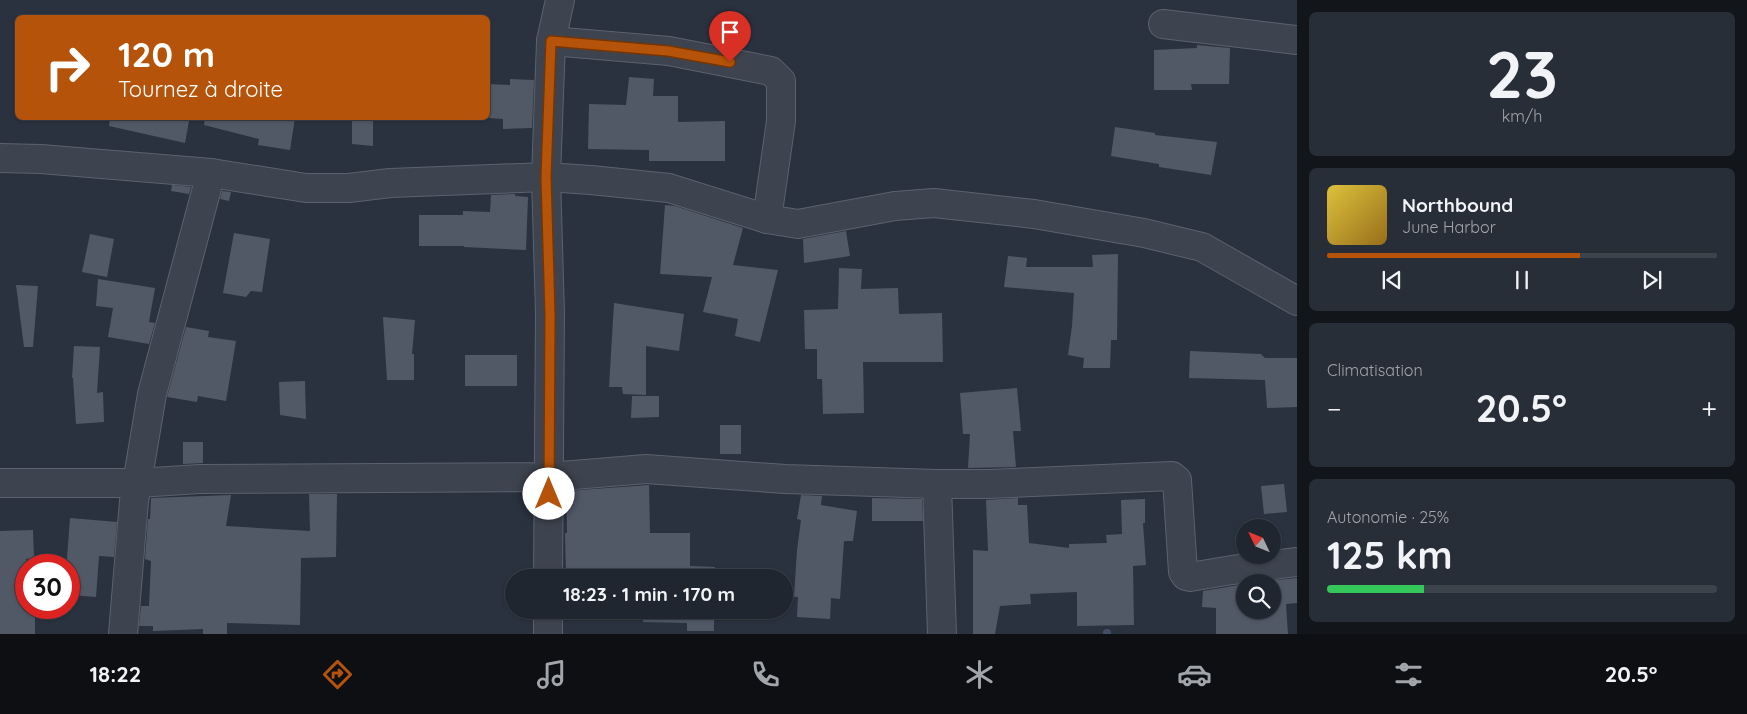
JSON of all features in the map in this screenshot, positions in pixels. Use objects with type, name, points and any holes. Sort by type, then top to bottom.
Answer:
[{"type":"street","points":[[548,569],[550,314],[546,177],[551,41],[560,0]]},
{"type":"street","points":[[1163,24],[1297,40]]},
{"type":"street","points":[[551,41],[668,51],[771,71],[781,81],[780,121],[767,219]]},
{"type":"street","points":[[0,158],[41,159],[210,173],[306,188],[350,188],[390,182],[546,177],[669,188],[767,219],[798,224],[894,206],[934,203],[1034,214],[1144,233],[1202,247],[1297,301]]},
{"type":"street","points":[[123,634],[134,501],[152,394],[210,173]]},
{"type":"street","points":[[0,483],[137,482],[200,479],[549,477],[646,469],[785,479],[937,484],[989,484],[1172,476],[1177,480],[1183,572],[1186,576],[1297,562]]},
{"type":"street","points":[[937,484],[942,634]]},
{"type":"street","points":[[548,619],[548,634]]},
{"type":"building","points":[[1197,45],[1230,48],[1229,84],[1191,84],[1192,90],[1154,90],[1154,50],[1197,48]]},
{"type":"building","points":[[629,77],[654,79],[653,96],[678,96],[678,122],[725,121],[725,161],[649,161],[649,150],[588,149],[589,104],[626,105]]},
{"type":"building","points":[[510,79],[534,80],[532,128],[503,129],[503,119],[490,118],[490,84],[510,85]]},
{"type":"building","points":[[110,120],[189,121],[185,143],[109,126]]},
{"type":"building","points":[[205,120],[295,120],[290,150],[258,145],[259,139],[204,125]]},
{"type":"building","points":[[352,120],[373,120],[373,146],[352,144]]},
{"type":"building","points":[[1115,127],[1155,133],[1155,135],[1217,142],[1211,175],[1159,167],[1159,164],[1111,156]]},
{"type":"building","points":[[172,185],[191,187],[189,194],[171,191]]},
{"type":"building","points":[[222,191],[231,192],[229,201],[220,199]]},
{"type":"building","points":[[515,194],[515,196],[528,197],[526,250],[464,246],[419,246],[419,215],[463,215],[463,211],[490,212],[491,195]]},
{"type":"building","points":[[665,205],[675,206],[743,228],[733,265],[778,270],[760,342],[735,336],[738,319],[703,312],[712,277],[660,274]]},
{"type":"building","points":[[846,231],[850,256],[804,263],[803,239]]},
{"type":"building","points":[[234,233],[270,239],[262,292],[251,291],[246,297],[223,293]]},
{"type":"building","points":[[90,234],[114,239],[107,277],[82,272]]},
{"type":"building","points":[[1118,254],[1117,340],[1111,340],[1110,368],[1083,368],[1084,358],[1068,355],[1074,293],[1004,287],[1008,256],[1027,258],[1026,267],[1093,267],[1092,255]]},
{"type":"building","points":[[839,268],[862,269],[861,289],[898,288],[899,314],[942,313],[943,362],[863,362],[864,413],[823,414],[822,379],[817,379],[817,349],[805,349],[804,310],[838,309]]},
{"type":"building","points":[[98,279],[155,288],[149,322],[155,323],[149,344],[108,337],[113,308],[96,306]]},
{"type":"building","points":[[16,285],[38,286],[33,347],[24,347]]},
{"type":"building","points":[[614,303],[684,314],[679,351],[646,346],[646,395],[623,394],[622,387],[609,387]]},
{"type":"building","points":[[383,317],[415,320],[412,354],[414,354],[414,380],[387,380]]},
{"type":"building","points":[[186,327],[209,331],[208,337],[236,341],[226,401],[198,396],[197,402],[167,397]]},
{"type":"building","points":[[74,346],[100,347],[97,393],[103,392],[104,422],[76,424],[72,378]]},
{"type":"building","points":[[1190,351],[1261,354],[1265,358],[1297,358],[1297,407],[1267,408],[1265,380],[1189,378]]},
{"type":"building","points":[[465,355],[517,355],[517,386],[465,386]]},
{"type":"building","points":[[305,381],[306,419],[280,415],[279,382]]},
{"type":"building","points":[[1017,388],[1021,431],[1013,431],[1016,467],[968,468],[970,434],[963,434],[960,393]]},
{"type":"building","points":[[632,396],[659,396],[659,417],[631,418]]},
{"type":"building","points":[[720,425],[741,425],[741,454],[720,454]]},
{"type":"building","points":[[183,442],[203,442],[203,463],[183,464]]},
{"type":"building","points":[[1284,484],[1287,512],[1264,514],[1261,486]]},
{"type":"building","points":[[649,485],[650,533],[690,533],[690,566],[715,567],[715,569],[566,569],[566,491]]},
{"type":"building","points":[[309,494],[337,494],[336,557],[301,558],[300,625],[227,623],[227,634],[203,634],[203,629],[153,631],[153,626],[139,626],[141,606],[149,606],[151,561],[145,559],[151,498],[231,495],[226,526],[310,531]]},
{"type":"building","points":[[801,495],[822,496],[821,505],[857,511],[853,541],[844,541],[840,599],[831,598],[830,619],[797,617],[798,597],[794,597],[801,520],[797,519]]},
{"type":"building","points":[[872,498],[922,499],[923,521],[872,521]]},
{"type":"building","points":[[1018,498],[1018,505],[1027,505],[1029,543],[1069,548],[1069,544],[1107,543],[1106,535],[1122,534],[1121,500],[1145,499],[1145,523],[1143,523],[1146,565],[1133,566],[1134,625],[1077,626],[1077,592],[1030,594],[1031,604],[1000,606],[995,634],[973,634],[973,550],[988,551],[986,500]]},
{"type":"building","points":[[70,518],[117,522],[114,557],[99,556],[96,597],[80,596],[80,554],[67,554]]},
{"type":"building","points":[[33,530],[34,554],[15,554],[15,619],[35,619],[35,634],[0,634],[0,531]]},
{"type":"building","points":[[1297,578],[1297,603],[1286,604],[1288,634],[1216,634],[1216,608],[1202,607],[1203,591],[1236,586],[1236,619],[1281,619],[1281,580]]},
{"type":"building","points":[[643,619],[714,619],[714,631],[687,631],[687,623],[643,622]]},
{"type":"route","points":[[549,494],[550,314],[546,177],[551,41],[668,51],[730,62]]}]
